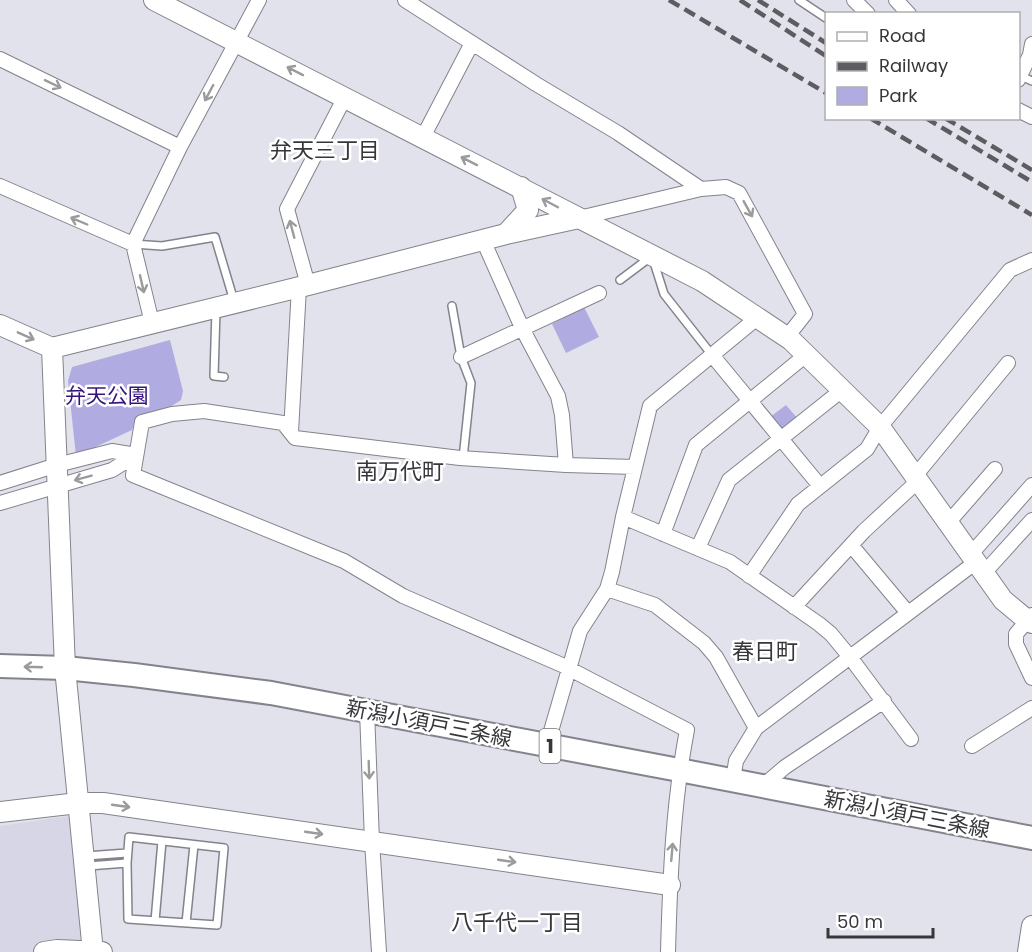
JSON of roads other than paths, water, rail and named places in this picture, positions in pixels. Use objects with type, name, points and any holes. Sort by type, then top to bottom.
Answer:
[{"type":"main road","name":"新潟小須戸三条線","points":[[0,666],[66,668],[272,693],[1032,838]]},
{"type":"street","points":[[154,0],[702,281],[787,337],[880,428],[1003,600],[1030,619],[1016,634],[1016,644],[1032,678]]},
{"type":"street","points":[[152,323],[133,244],[180,147],[259,0]]},
{"type":"street","points":[[405,0],[536,84],[618,133],[701,189]]},
{"type":"street","points":[[854,0],[866,12]]},
{"type":"street","points":[[423,137],[472,43]]},
{"type":"street","points":[[1024,79],[1032,44]]},
{"type":"street","points":[[0,59],[180,147]]},
{"type":"street","points":[[291,432],[303,286],[286,209],[345,97]]},
{"type":"street","points":[[0,186],[133,244]]},
{"type":"street","points":[[506,234],[528,210],[521,187]]},
{"type":"street","points":[[0,325],[52,348],[506,234],[701,189],[726,187],[739,193],[805,314],[787,337]]},
{"type":"street","points":[[483,240],[523,330],[558,396],[566,465]]},
{"type":"street","points":[[749,576],[798,504],[867,449],[880,428],[1010,270],[1032,260]]},
{"type":"street","points":[[461,357],[599,293]]},
{"type":"street","points":[[547,745],[580,631],[607,589],[650,406],[757,318]]},
{"type":"street","points":[[52,348],[66,668],[93,952]]},
{"type":"street","points":[[712,355],[820,486]]},
{"type":"street","points":[[663,534],[696,445],[807,355]]},
{"type":"street","points":[[794,607],[916,479],[1008,363]]},
{"type":"street","points":[[698,548],[729,480],[842,390]]},
{"type":"street","points":[[636,467],[464,458],[295,438],[283,423],[204,411],[172,414],[141,422],[132,475],[344,561],[403,596],[569,668],[687,730],[679,770],[670,885],[668,952]]},
{"type":"street","points":[[0,502],[112,451],[136,455]]},
{"type":"street","points":[[0,483],[112,470],[136,455]]},
{"type":"street","points":[[948,523],[995,469]]},
{"type":"street","points":[[977,563],[1032,485]]},
{"type":"street","points":[[623,517],[730,562],[819,624],[831,634],[850,657],[911,738]]},
{"type":"street","points":[[733,780],[736,761],[756,728],[977,563],[1032,519]]},
{"type":"street","points":[[851,545],[908,613]]},
{"type":"street","points":[[607,589],[655,605],[704,643],[716,657],[756,728]]},
{"type":"street","points":[[763,786],[785,767],[884,701]]},
{"type":"street","points":[[972,746],[1032,708]]},
{"type":"street","points":[[367,711],[379,952]]},
{"type":"street","points":[[0,812],[78,803],[103,803],[670,885]]},
{"type":"street","points":[[1028,952],[1032,926]]},
{"type":"street","points":[[44,952],[57,950],[102,952]]},
{"type":"lane","points":[[799,0],[825,17]]},
{"type":"lane","points":[[133,244],[162,246],[215,237],[226,305],[214,376],[224,377]]},
{"type":"lane","points":[[620,280],[652,255],[664,294],[712,355]]},
{"type":"lane","points":[[452,306],[461,357],[471,383],[464,458]]},
{"type":"lane","points":[[129,837],[194,845],[224,848],[217,925],[128,919],[127,853],[129,837]]},
{"type":"lane","points":[[155,921],[162,841]]},
{"type":"lane","points":[[186,923],[194,845]]},
{"type":"lane","points":[[84,861],[127,853]]},
{"type":"lane","points":[[84,861],[127,863]]},
{"type":"railway","points":[[669,0],[825,92]]},
{"type":"railway","points":[[740,0],[825,55]]},
{"type":"railway","points":[[758,0],[825,42]]},
{"type":"railway","points":[[873,120],[1032,215]]},
{"type":"railway","points":[[929,120],[1032,182]]},
{"type":"railway","points":[[948,120],[1032,170]]},
{"type":"district","name":"弁天三丁目","points":[[325,150]]},
{"type":"district","name":"南万代町","points":[[400,471]]},
{"type":"district","name":"春日町","points":[[765,651]]},
{"type":"district","name":"八千代一丁目","points":[[517,922]]},
{"type":"park label","name":"弁天公園","points":[[107,395]]}]
